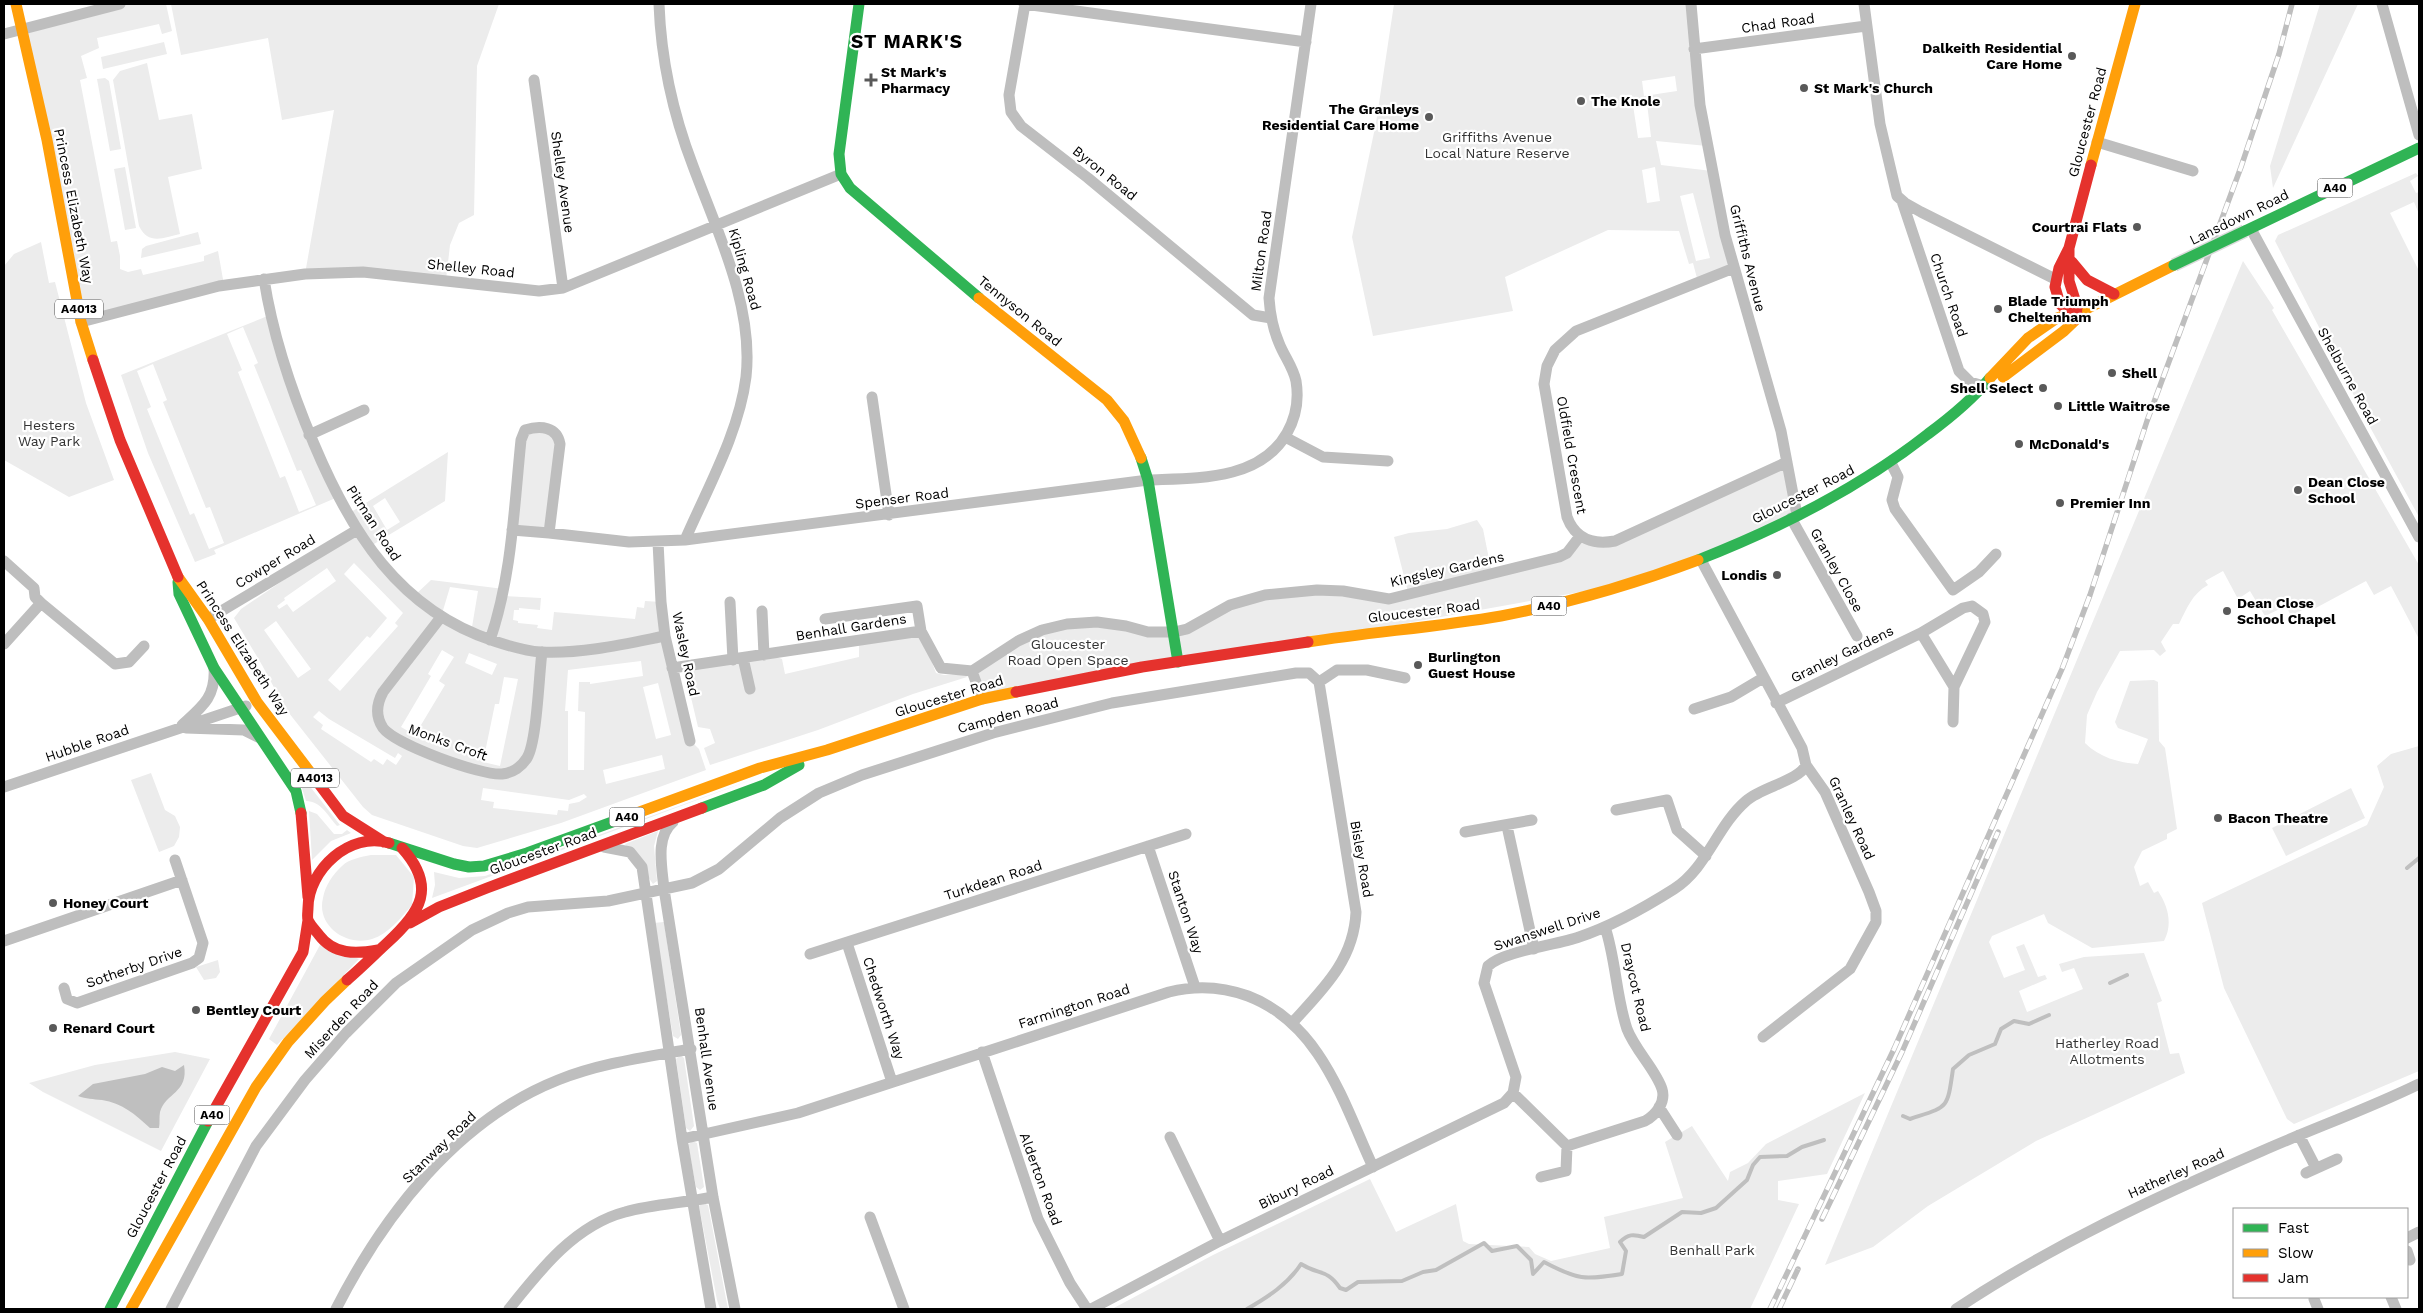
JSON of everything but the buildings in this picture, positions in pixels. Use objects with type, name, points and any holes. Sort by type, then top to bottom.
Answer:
[{"type":"main road","name":"Princess Elizabeth Way","points":[[16,4],[47,140],[81,322],[105,398],[134,476],[178,578],[208,619],[257,702],[343,816],[384,842]]},
{"type":"main road","points":[[841,174],[839,154],[859,4]]},
{"type":"main road","name":"Gloucester Road","points":[[2054,279],[2069,248],[2135,4]]},
{"type":"main road","name":"Lansdown Road","points":[[2078,313],[2419,148]]},
{"type":"main road","name":"Tennyson Road","points":[[841,174],[850,188],[986,304],[1116,409],[1138,447],[1148,480],[1178,662]]},
{"type":"main road","name":"Gloucester Road","points":[[2069,248],[2072,262],[2069,284],[2078,313]]},
{"type":"main road","points":[[2072,262],[2087,280],[2114,294]]},
{"type":"main road","points":[[2054,279],[2058,302]]},
{"type":"main road","points":[[2058,302],[2078,313]]},
{"type":"main road","points":[[2028,338],[2038,322],[2058,302]]},
{"type":"main road","name":"Gloucester Road","points":[[402,848],[469,867],[494,864],[760,768],[827,750],[982,699],[1074,679],[1178,662],[1383,630],[1470,621],[1535,609],[1607,592],[1701,560],[1847,490],[1891,463],[1924,438],[1982,388],[2001,364],[2028,338],[2078,313]]},
{"type":"main road","name":"Gloucester Road","points":[[1982,388],[2010,373],[2078,313]]},
{"type":"main road","name":"Princess Elizabeth Way","points":[[178,578],[179,594],[214,668],[240,708],[246,725],[261,739],[286,773],[296,791],[303,824],[308,898]]},
{"type":"main road","name":"Gloucester Road","points":[[408,924],[439,906],[764,785],[827,750]]},
{"type":"main road","points":[[366,842],[384,842],[402,848],[416,864],[422,881],[423,896],[418,911],[408,924],[378,950],[354,954],[338,950],[323,940],[308,920],[308,898],[313,882],[323,866],[336,854],[366,842]]},
{"type":"main road","name":"Gloucester Road","points":[[110,1309],[225,1089],[303,952],[308,920]]},
{"type":"main road","name":"A40","points":[[131,1309],[256,1087],[293,1037],[325,1001],[378,950]]},
{"type":"street","points":[[4,34],[120,4]]},
{"type":"street","name":"Kipling Road","points":[[659,4],[662,45],[674,106],[693,167],[716,225],[744,320],[746,339],[746,376],[734,427],[685,540]]},
{"type":"street","points":[[1025,4],[1306,42]]},
{"type":"street","name":"Byron Road","points":[[1025,4],[1009,95],[1011,112],[1017,122],[1253,314],[1271,318]]},
{"type":"street","name":"Milton Road","points":[[1148,480],[1214,475],[1245,468],[1263,460],[1285,437],[1296,410],[1297,390],[1293,370],[1278,342],[1271,318],[1270,292],[1311,4]]},
{"type":"street","name":"Griffiths Avenue","points":[[1691,4],[1694,49],[1707,146],[1734,268],[1781,432],[1794,516]]},
{"type":"street","name":"Church Road","points":[[1864,4],[1880,124],[1893,184],[1896,193],[1902,201],[1959,371],[1970,382],[1982,388]]},
{"type":"street","points":[[2382,4],[2419,135]]},
{"type":"street","name":"Chad Road","points":[[1694,49],[1866,26]]},
{"type":"street","name":"Shelley Avenue","points":[[534,80],[563,288]]},
{"type":"street","points":[[2097,142],[2193,171]]},
{"type":"street","name":"Shelley Road","points":[[81,322],[218,286],[264,279],[363,272],[539,291],[563,288],[841,174]]},
{"type":"street","points":[[1902,201],[2054,279]]},
{"type":"street","name":"Shelburne Road","points":[[2248,230],[2419,537]]},
{"type":"street","name":"Oldfield Crescent","points":[[1580,536],[1572,528],[1567,518],[1553,442],[1544,384],[1550,358],[1561,343],[1576,331],[1734,268]]},
{"type":"street","name":"Pitman Road","points":[[264,279],[280,354],[310,434],[338,497],[357,530],[391,575],[440,616],[455,626],[510,646],[542,652],[574,651],[665,636]]},
{"type":"street","points":[[872,397],[889,515]]},
{"type":"street","points":[[310,434],[364,410]]},
{"type":"street","points":[[490,640],[504,590],[521,440],[525,430],[534,428],[556,433],[560,444],[549,533]]},
{"type":"street","points":[[1285,437],[1323,457],[1388,461]]},
{"type":"street","points":[[1580,536],[1599,543],[1615,541],[1786,462]]},
{"type":"street","points":[[1891,463],[1898,477],[1892,500],[1894,509],[1953,590],[1979,572],[1996,554]]},
{"type":"street","name":"Spenser Road","points":[[512,530],[629,542],[685,540],[1148,480]]},
{"type":"street","name":"Granley Close","points":[[1794,516],[1857,636]]},
{"type":"street","name":"Cowper Road","points":[[208,619],[357,530]]},
{"type":"street","name":"Kingsley Gardens","points":[[972,671],[1018,641],[1042,630],[1067,624],[1097,622],[1126,626],[1148,632],[1174,632],[1187,629],[1216,611],[1237,603],[1286,592],[1337,590],[1389,599],[1559,557],[1567,553],[1580,536]]},
{"type":"street","name":"Wasley Road","points":[[658,542],[660,602],[665,636],[690,740]]},
{"type":"street","name":"Granley Road","points":[[1701,560],[1776,703],[1802,748],[1806,765],[1816,776],[1829,801],[1876,911],[1876,922],[1846,973],[1763,1037]]},
{"type":"street","points":[[4,561],[34,588],[35,597],[41,603],[115,664],[129,662],[144,646]]},
{"type":"street","points":[[730,602],[738,659],[750,689]]},
{"type":"street","points":[[4,644],[41,603]]},
{"type":"street","points":[[824,619],[917,606],[921,631]]},
{"type":"street","name":"Granley Gardens","points":[[1776,703],[1922,633],[1967,606],[1976,608],[1983,614],[1984,627],[1954,687],[1953,722]]},
{"type":"street","points":[[762,611],[764,655]]},
{"type":"street","name":"Monks Croft","points":[[440,616],[383,692],[378,704],[378,715],[386,731],[402,742],[459,764],[500,774],[513,771],[524,762],[532,744],[542,652]]},
{"type":"street","name":"Benhall Gardens","points":[[672,668],[921,631],[941,668],[972,671]]},
{"type":"street","points":[[1922,633],[1954,687]]},
{"type":"street","name":"Hubble Road","points":[[179,728],[206,703],[215,680],[214,668]]},
{"type":"street","points":[[1319,682],[1337,670],[1367,670],[1405,678]]},
{"type":"street","points":[[972,671],[982,699]]},
{"type":"street","name":"Campden Road","points":[[645,893],[692,883],[718,869],[780,818],[819,793],[862,775],[993,733],[1112,703],[1286,674],[1309,673],[1319,682]]},
{"type":"street","points":[[1694,709],[1731,697],[1763,678]]},
{"type":"street","name":"Bisley Road","points":[[1292,1023],[1340,968],[1352,942],[1356,922],[1356,912],[1319,682]]},
{"type":"street","points":[[246,725],[257,702]]},
{"type":"street","name":"Hubble Road","points":[[4,787],[257,702]]},
{"type":"street","name":"Hubble Road","points":[[179,728],[246,725]]},
{"type":"street","name":"Swanswell Drive","points":[[1513,1092],[1516,1084],[1515,1070],[1484,983],[1488,966],[1497,959],[1579,937],[1605,927],[1676,888],[1691,875],[1734,813],[1747,800],[1764,788],[1798,775],[1806,765]]},
{"type":"street","points":[[1616,810],[1668,800],[1677,830],[1706,856]]},
{"type":"street","name":"Benhall Avenue","points":[[678,817],[665,829],[662,843],[664,889],[691,1049],[713,1197],[736,1309]]},
{"type":"street","points":[[1465,832],[1532,820]]},
{"type":"street","points":[[1507,826],[1534,949]]},
{"type":"street","name":"Turkdean Road","points":[[810,954],[1186,834]]},
{"type":"street","name":"Stanton Way","points":[[1148,846],[1195,987]]},
{"type":"street","points":[[600,847],[630,852],[642,867],[682,1139],[711,1309]]},
{"type":"street","name":"Sotherby Drive","points":[[64,988],[68,999],[77,1003],[196,961],[201,954],[203,942],[175,860]]},
{"type":"street","points":[[4,941],[182,880]]},
{"type":"street","name":"Miserden Road","points":[[170,1309],[256,1146],[284,1106],[341,1038],[396,983],[448,945],[472,930],[508,913],[540,906],[578,905],[608,901],[645,893]]},
{"type":"street","name":"Draycot Road","points":[[1605,927],[1611,944],[1627,1029],[1662,1089],[1659,1107]]},
{"type":"street","name":"Chedworth Way","points":[[847,943],[892,1082]]},
{"type":"street","name":"Farmington Road","points":[[682,1139],[798,1113],[1169,992],[1195,987],[1220,988],[1240,993],[1268,1005],[1292,1023],[1322,1059],[1373,1167]]},
{"type":"street","name":"Stanway Road","points":[[336,1309],[366,1255],[403,1203],[456,1147],[495,1114],[528,1094],[573,1075],[599,1067],[691,1049]]},
{"type":"street","name":"Alderton Road","points":[[982,1052],[1034,1210],[1056,1256],[1087,1309]]},
{"type":"street","name":"Hatherley Road","points":[[1956,1309],[2037,1258],[2101,1225],[2299,1135],[2418,1090]]},
{"type":"street","points":[[1513,1092],[1567,1146],[1566,1171],[1541,1177]]},
{"type":"street","name":"Bibury Road","points":[[1091,1309],[1220,1241],[1500,1106],[1513,1092]]},
{"type":"street","points":[[1659,1107],[1677,1135]]},
{"type":"street","points":[[1567,1146],[1645,1121],[1656,1113],[1659,1107]]},
{"type":"street","points":[[2299,1135],[2311,1171],[2337,1160]]},
{"type":"street","points":[[1170,1137],[1220,1241]]},
{"type":"street","points":[[510,1309],[554,1256],[590,1228],[626,1212],[713,1197]]},
{"type":"street","points":[[870,1217],[904,1309]]},
{"type":"green space","points":[[120,4],[166,4],[172,31],[162,34],[159,24],[97,38],[99,48],[81,56],[87,78],[80,80],[111,242],[117,241],[120,269],[128,272],[141,269],[143,275],[204,261],[204,256],[218,251],[224,285],[81,322],[22,28]]},
{"type":"green space","points":[[171,4],[499,4],[477,66],[474,215],[459,223],[450,245],[446,280],[305,274],[334,110],[282,120],[268,38],[181,55]]},
{"type":"green space","name":"Griffiths Avenue Local Nature Reserve","points":[[1394,4],[1691,4],[1707,146],[1656,141],[1661,165],[1712,171],[1734,268],[1698,282],[1693,263],[1689,264],[1679,231],[1608,230],[1505,277],[1513,311],[1373,336],[1352,237],[1376,123]],"holes":[[[1675,76],[1677,91],[1644,96],[1642,81]],[[1647,103],[1651,137],[1638,138],[1633,105]],[[1655,167],[1660,201],[1647,203],[1642,170]],[[1693,193],[1710,258],[1696,261],[1680,196]]]},
{"type":"green space","points":[[2320,4],[2358,4],[2273,188],[2270,166]]},
{"type":"green space","points":[[164,42],[167,54],[103,69],[101,57]]},
{"type":"green space","points":[[147,63],[159,120],[192,114],[202,169],[168,177],[180,234],[157,239],[147,236],[139,226],[113,80],[120,71]]},
{"type":"green space","points":[[105,78],[109,81],[121,149],[110,151],[97,79]]},
{"type":"green space","points":[[125,167],[136,228],[125,230],[114,169]]},
{"type":"green space","points":[[2416,173],[2418,176],[2410,181],[2416,193],[2419,192],[2419,214],[2414,202],[2390,213],[2419,271],[2419,517],[2370,427],[2275,241],[2278,235]]},
{"type":"green space","points":[[198,232],[201,244],[141,258],[142,249],[146,246]]},
{"type":"green space","name":"Hesters Way Park","points":[[41,242],[49,283],[55,282],[86,403],[114,480],[69,497],[4,460],[4,266],[14,254]]},
{"type":"green space","name":"Hatherley Road Allotments","points":[[2243,261],[2274,308],[2272,310],[2419,565],[2419,639],[2391,586],[2374,595],[2366,581],[2312,610],[2310,606],[2291,616],[2286,606],[2265,616],[2250,591],[2238,599],[2223,571],[2205,581],[2208,585],[2194,597],[2179,624],[2173,624],[2161,642],[2166,651],[2160,656],[2154,650],[2120,651],[2097,692],[2087,715],[2085,743],[2097,752],[2110,758],[2138,764],[2148,739],[2118,728],[2115,722],[2130,681],[2154,680],[2158,682],[2159,741],[2165,748],[2177,829],[2167,834],[2167,839],[2142,851],[2134,867],[2140,886],[2148,882],[2154,893],[2158,891],[2167,909],[2169,922],[2167,935],[2164,941],[2092,948],[2048,923],[2044,914],[1992,936],[1989,942],[2004,978],[2025,970],[2016,947],[2024,944],[2038,977],[2045,975],[2047,979],[2019,991],[2027,1012],[2083,989],[2074,968],[2062,972],[2059,964],[2084,957],[2144,953],[2162,1001],[2157,1003],[2170,1054],[2179,1053],[2185,1073],[2036,1141],[1928,1206],[1873,1247],[1825,1265]]},
{"type":"green space","points":[[270,315],[338,497],[214,550],[216,554],[195,562],[148,453],[121,375]],"holes":[[[243,327],[258,363],[254,365],[297,471],[301,470],[316,505],[299,512],[285,476],[280,478],[238,372],[242,370],[227,334]],[[153,364],[167,400],[163,402],[206,508],[210,507],[224,543],[209,549],[194,513],[190,515],[147,409],[151,407],[137,371]]]},
{"type":"green space","points":[[525,430],[556,433],[549,533],[512,530]]},
{"type":"green space","points":[[448,452],[445,501],[369,547],[414,596],[431,580],[504,589],[503,596],[541,598],[540,610],[519,608],[519,610],[514,610],[513,620],[518,621],[518,623],[538,625],[537,628],[552,630],[554,612],[635,619],[637,607],[644,608],[645,601],[661,602],[690,740],[699,749],[706,770],[561,823],[477,848],[463,846],[372,815],[363,807],[285,708],[234,618],[241,609],[357,530],[348,514]],"holes":[[[385,498],[400,522],[387,530],[373,506]],[[354,563],[403,613],[395,623],[398,626],[340,691],[328,680],[367,636],[370,638],[387,618],[344,574]],[[327,568],[336,581],[293,612],[287,604],[279,609],[277,606],[285,600],[284,598]],[[450,587],[478,591],[471,633],[441,617]],[[276,621],[311,669],[298,678],[264,630]],[[442,650],[454,657],[439,681],[445,685],[415,735],[401,727],[431,676],[428,674]],[[469,653],[497,664],[492,675],[465,663]],[[641,661],[643,676],[590,684],[590,682],[579,682],[578,711],[585,712],[584,770],[568,770],[568,711],[565,711],[568,670]],[[504,677],[518,679],[500,766],[483,762],[495,704],[499,704]],[[658,683],[671,735],[656,739],[643,687]],[[319,711],[329,719],[395,758],[398,753],[402,756],[396,765],[387,759],[383,765],[374,759],[371,762],[321,729],[323,725],[313,717]],[[662,755],[665,769],[606,784],[603,770]],[[483,788],[569,800],[584,794],[587,797],[579,802],[569,804],[568,811],[558,810],[557,815],[493,808],[494,802],[481,800]]]},
{"type":"green space","name":"Gloucester Road Open Space","points":[[1787,462],[1797,515],[1642,581],[982,699],[972,671],[1018,641],[1067,624],[1174,632],[1216,611],[1286,592],[1389,599],[1408,592],[1394,537],[1409,533],[1447,529],[1477,520],[1483,529],[1492,574],[1559,557],[1580,536],[1599,543]]},
{"type":"green space","points":[[922,636],[936,673],[944,675],[965,674],[967,677],[913,694],[818,730],[710,765],[704,748],[715,743],[710,729],[698,727],[685,672],[687,669],[774,656],[782,659],[785,674],[859,657],[859,644]]},
{"type":"green space","points":[[2419,746],[2419,1071],[2294,1124],[2287,1119],[2224,988],[2202,903],[2367,825],[2384,787],[2377,766],[2391,754]]},
{"type":"green space","points":[[151,773],[165,810],[175,816],[180,827],[179,837],[174,846],[159,852],[131,780]]},
{"type":"green space","points":[[765,775],[432,898],[435,885],[434,872],[459,878],[485,876]]},
{"type":"green space","points":[[305,780],[340,825],[337,826],[320,806],[306,801],[300,782]]},
{"type":"green space","points":[[2351,788],[2365,818],[2286,856],[2272,828]]},
{"type":"green space","points":[[309,811],[317,814],[334,834],[342,834],[347,830],[351,833],[331,841],[312,860]]},
{"type":"green space","points":[[658,831],[654,846],[657,881],[653,884],[625,844]]},
{"type":"green space","points":[[371,855],[396,855],[414,877],[412,905],[394,925],[378,937],[362,941],[352,940],[335,932],[329,925],[324,917],[322,908],[323,898],[330,880],[342,866],[352,860]]},
{"type":"green space","points":[[664,922],[681,1035],[678,1039],[673,1036],[654,923]]},
{"type":"green space","points":[[320,945],[359,959],[277,1045],[269,1039]]},
{"type":"green space","points":[[218,960],[220,972],[216,978],[204,980],[196,967]]},
{"type":"green space","points":[[175,1052],[210,1059],[161,1151],[43,1092],[29,1083],[95,1065]]},
{"type":"green space","points":[[680,1055],[684,1058],[694,1126],[690,1131],[686,1128],[676,1059]]},
{"type":"green space","name":"Benhall Park","points":[[1865,1093],[1827,1174],[1778,1181],[1778,1200],[1799,1204],[1750,1309],[1112,1309],[1213,1255],[1370,1179],[1396,1232],[1456,1204],[1463,1241],[1469,1244],[1529,1247],[1535,1254],[1551,1261],[1610,1248],[1604,1217],[1683,1198],[1665,1142],[1692,1126],[1728,1181],[1730,1172],[1748,1163],[1766,1144]]},
{"type":"green space","points":[[692,1141],[697,1143],[704,1187],[700,1190],[696,1187],[688,1145]]},
{"type":"green space","points":[[703,1203],[708,1205],[728,1309],[720,1309],[717,1300],[699,1206]]},
{"type":"shaded area","points":[[184,1065],[185,1074],[180,1087],[160,1112],[159,1128],[150,1128],[122,1106],[109,1101],[78,1096],[93,1084],[145,1074],[162,1067],[175,1071]]},
{"type":"waterway","points":[[2407,868],[2419,858]]},
{"type":"waterway","points":[[2110,983],[2127,975]]},
{"type":"waterway","points":[[1903,1116],[1910,1119],[1939,1108],[1944,1104],[1949,1092],[1953,1069],[1969,1055],[1995,1044],[2001,1029],[2014,1021],[2029,1024],[2049,1015]]},
{"type":"waterway","points":[[1247,1309],[1277,1290],[1301,1264],[1327,1275],[1340,1288],[1346,1290],[1358,1282],[1402,1281],[1423,1272],[1436,1270],[1484,1243],[1492,1251],[1517,1246],[1531,1260],[1533,1274],[1544,1262],[1565,1272],[1582,1277],[1590,1278],[1622,1274],[1626,1251],[1620,1242],[1626,1237],[1634,1235],[1644,1237],[1682,1212],[1701,1213],[1716,1208],[1747,1180],[1753,1165],[1760,1157],[1787,1156],[1802,1147],[1824,1140]]},
{"type":"railway","points":[[1770,1309],[1894,1049],[2062,669],[2090,595],[2147,421],[2241,167],[2279,54],[2292,4]]},
{"type":"railway","points":[[1822,1219],[1902,1052],[1998,832]]},
{"type":"railway","points":[[1779,1309],[1798,1269]]},
{"type":"traffic: fast","points":[[859,4],[839,154],[841,174],[850,188],[979,298]]},
{"type":"traffic: fast","points":[[2245,231],[2419,148]]},
{"type":"traffic: fast","points":[[2174,265],[2245,231]]},
{"type":"traffic: fast","points":[[1698,560],[1789,520],[1847,489],[1902,454],[1937,428],[1976,394],[1990,378]]},
{"type":"traffic: fast","points":[[1141,458],[1148,480],[1178,662]]},
{"type":"traffic: fast","points":[[178,582],[179,594],[214,668],[296,791],[301,813]]},
{"type":"traffic: fast","points":[[702,808],[764,785],[799,765]]},
{"type":"traffic: fast","points":[[389,843],[454,864],[469,867],[484,866],[527,853],[626,817]]},
{"type":"traffic: fast","points":[[110,1309],[208,1121]]},
{"type":"traffic: slow","points":[[16,4],[47,140],[81,322],[93,360]]},
{"type":"traffic: slow","points":[[2091,165],[2135,4]]},
{"type":"traffic: slow","points":[[2003,377],[2064,331],[2088,308],[2174,265]]},
{"type":"traffic: slow","points":[[979,298],[1107,400],[1124,421],[1141,458]]},
{"type":"traffic: slow","points":[[1990,378],[2028,338],[2057,318],[2088,308]]},
{"type":"traffic: slow","points":[[1308,642],[1477,620],[1526,611],[1601,592],[1698,560]]},
{"type":"traffic: slow","points":[[178,577],[208,619],[257,702],[313,776]]},
{"type":"traffic: slow","points":[[626,817],[760,768],[827,750],[982,699],[1016,692]]},
{"type":"traffic: slow","points":[[131,1309],[256,1087],[288,1042],[347,980]]},
{"type":"traffic: jam","points":[[2069,248],[2069,281],[2077,306],[2076,319],[2060,304],[2055,287],[2059,268],[2069,248],[2091,165]]},
{"type":"traffic: jam","points":[[2072,262],[2087,280],[2114,294]]},
{"type":"traffic: jam","points":[[93,360],[120,440],[178,577]]},
{"type":"traffic: jam","points":[[1016,692],[1142,667],[1308,642]]},
{"type":"traffic: jam","points":[[313,776],[343,816],[384,842]]},
{"type":"traffic: jam","points":[[410,923],[439,907],[487,888],[702,808]]},
{"type":"traffic: jam","points":[[301,813],[308,897]]},
{"type":"traffic: jam","points":[[378,950],[346,952],[331,946],[325,942],[309,922],[308,908],[315,880],[334,857],[346,848],[360,843],[374,841],[389,843]]},
{"type":"traffic: jam","points":[[347,980],[399,932],[416,910],[422,887],[413,862],[402,848]]},
{"type":"traffic: jam","points":[[208,1121],[303,952],[308,920]]},
{"type":"place","name":"Dalkeith Residential Care Home","points":[[2072,56]]},
{"type":"place","name":"St Mark's Pharmacy","points":[[871,80]]},
{"type":"place","name":"St Mark's Church","points":[[1804,88]]},
{"type":"place","name":"The Knole","points":[[1581,101]]},
{"type":"place","name":"The Granleys Residential Care Home","points":[[1429,117]]},
{"type":"place","name":"Courtrai Flats","points":[[2137,227]]},
{"type":"place","name":"Blade Triumph Cheltenham","points":[[1998,309]]},
{"type":"place","name":"Shell","points":[[2112,373]]},
{"type":"place","name":"Shell Select","points":[[2043,388]]},
{"type":"place","name":"Little Waitrose","points":[[2058,406]]},
{"type":"place","name":"McDonald's","points":[[2019,444]]},
{"type":"place","name":"Dean Close School","points":[[2298,490]]},
{"type":"place","name":"Premier Inn","points":[[2060,503]]},
{"type":"place","name":"Londis","points":[[1777,575]]},
{"type":"place","name":"Dean Close School Chapel","points":[[2227,611]]},
{"type":"place","name":"Burlington Guest House","points":[[1418,665]]},
{"type":"place","name":"Bacon Theatre","points":[[2218,818]]},
{"type":"place","name":"Honey Court","points":[[53,903]]},
{"type":"place","name":"Bentley Court","points":[[196,1010]]},
{"type":"place","name":"Renard Court","points":[[53,1028]]},
{"type":"district","name":"ST MARK'S","points":[[907,41]]}]
